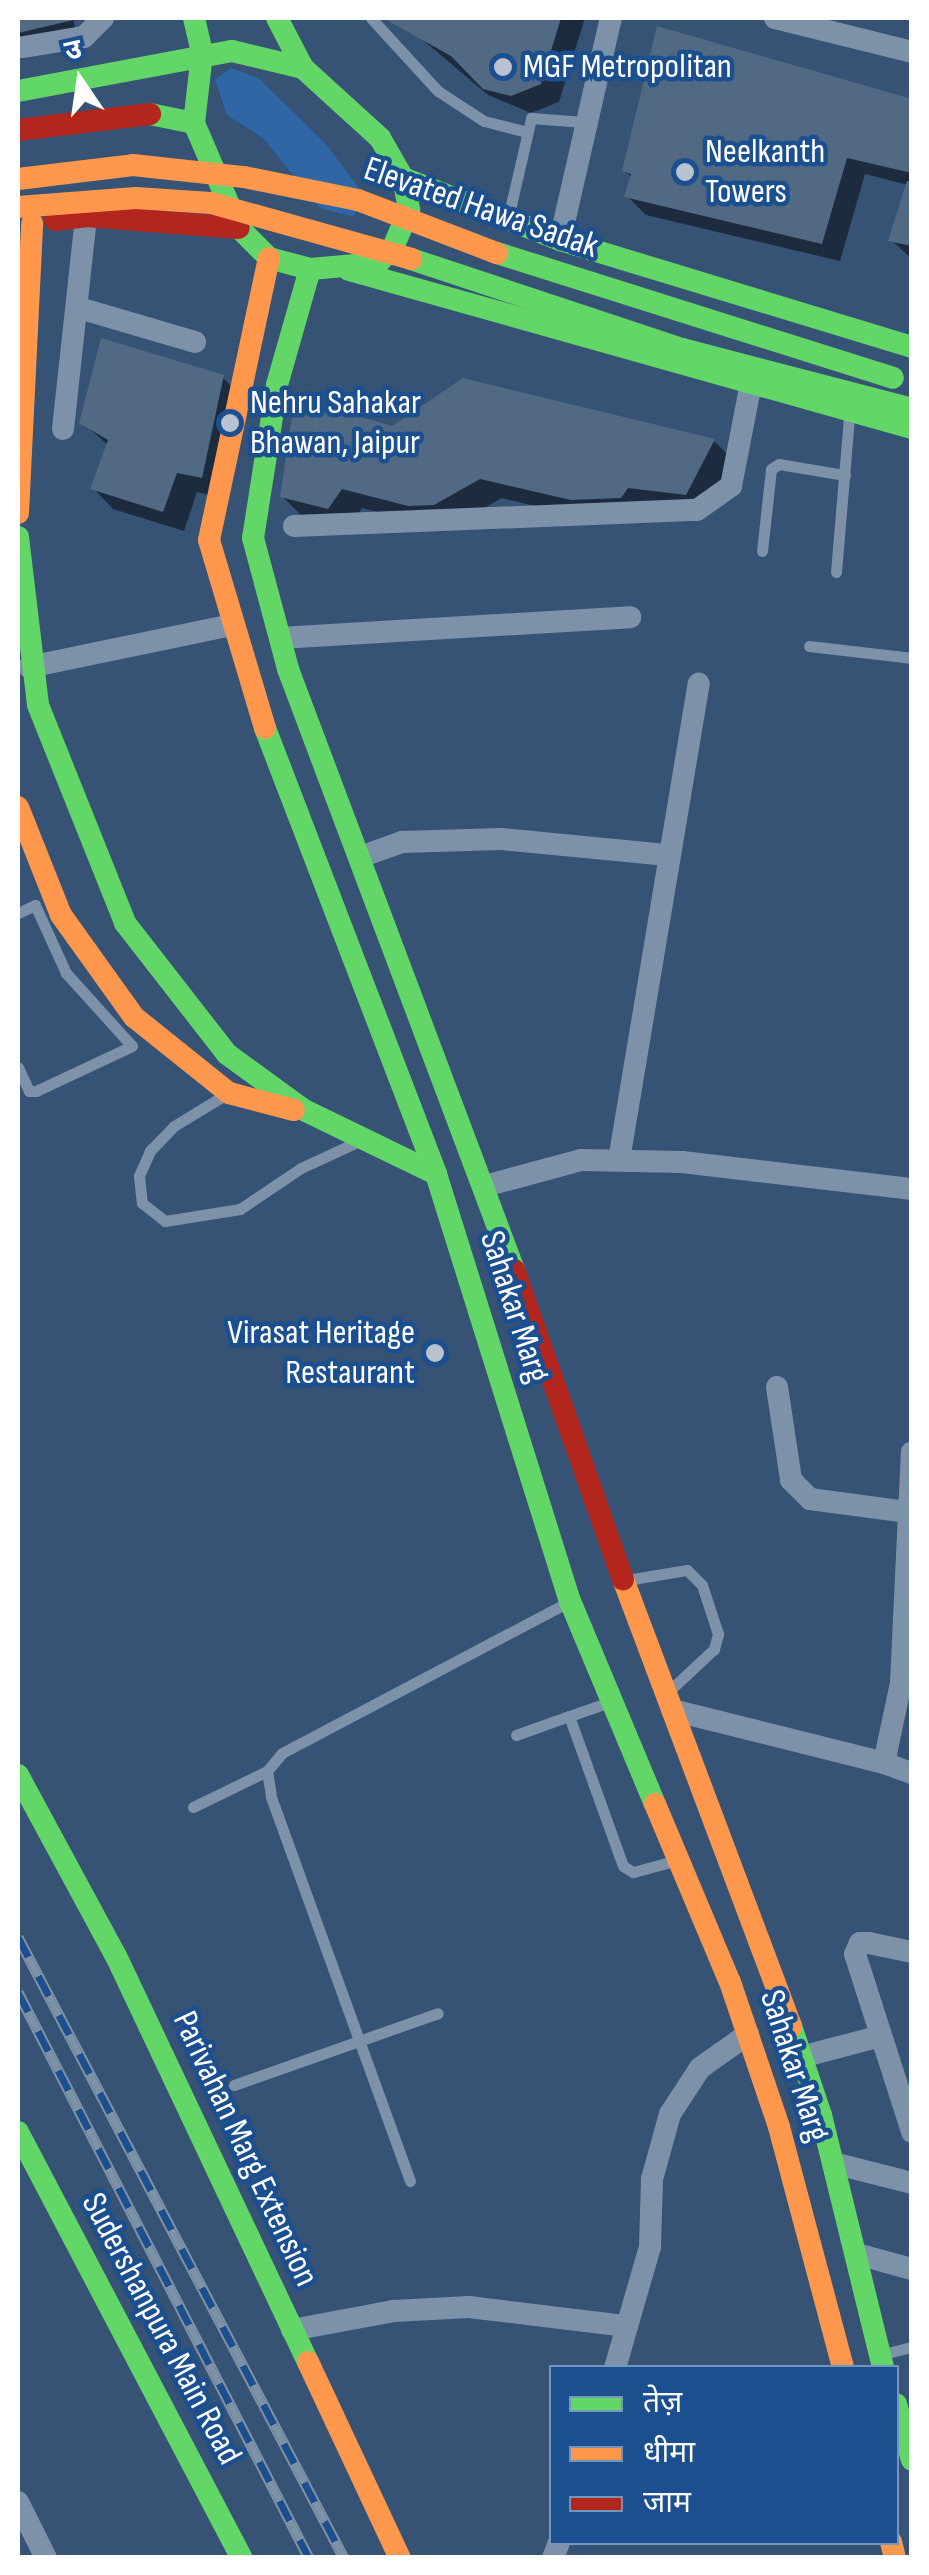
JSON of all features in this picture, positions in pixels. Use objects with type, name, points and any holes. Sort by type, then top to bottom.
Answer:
[{"type":"street","points":[[18,48],[84,37],[102,18]]},
{"type":"street","points":[[194,18],[202,54],[194,123],[240,228],[269,258],[310,269],[349,270],[750,388],[912,428]]},
{"type":"street","points":[[278,18],[303,68]]},
{"type":"street","points":[[560,240],[584,122],[611,18]]},
{"type":"street","points":[[775,18],[912,52]]},
{"type":"street","points":[[18,92],[232,50],[303,68],[346,102],[403,178],[409,210],[394,246],[378,263],[349,270]]},
{"type":"street","points":[[18,130],[103,115],[158,112],[194,123]]},
{"type":"street","name":"Elevated Hawa Sadak","points":[[18,179],[134,165],[244,177],[358,200],[469,244],[902,380]]},
{"type":"street","points":[[403,178],[560,240],[912,347]]},
{"type":"street","name":"Elevated Hawa Sadak","points":[[22,219],[136,198],[212,203],[423,263],[682,350],[912,408]]},
{"type":"street","points":[[18,513],[22,219],[86,216],[240,228]]},
{"type":"street","points":[[63,429],[86,216]]},
{"type":"street","name":"Sahakar Marg","points":[[269,258],[209,540],[247,682],[436,1174],[570,1601],[682,1858],[748,2034],[841,2365]]},
{"type":"street","name":"Sahakar Marg","points":[[310,269],[277,385],[253,538],[280,638],[486,1186],[623,1580],[801,2058],[833,2163],[881,2361]]},
{"type":"street","points":[[79,308],[195,342]]},
{"type":"street","points":[[294,526],[697,510],[731,486],[750,388]]},
{"type":"street","points":[[18,537],[46,824],[61,915],[104,982],[134,1017],[229,1093],[278,1110],[304,1110]]},
{"type":"street","points":[[280,638],[630,617]]},
{"type":"street","points":[[29,668],[232,625]]},
{"type":"street","points":[[619,1160],[699,684]]},
{"type":"street","points":[[18,807],[46,824],[227,1054],[304,1110],[436,1174]]},
{"type":"street","points":[[360,857],[402,842],[501,839],[668,854]]},
{"type":"street","points":[[486,1186],[581,1160],[619,1160],[912,1189]]},
{"type":"street","points":[[777,1386],[791,1480],[810,1499],[908,1512]]},
{"type":"street","points":[[884,1763],[901,1683],[912,1452]]},
{"type":"street","points":[[668,1702],[912,1773]]},
{"type":"street","name":"Parivahan Marg Extension","points":[[18,1775],[116,1956],[400,2558]]},
{"type":"street","points":[[912,1952],[870,1943],[856,1948],[877,2037],[912,2132]]},
{"type":"street","points":[[616,2365],[650,2247],[652,2179],[670,2114],[700,2068],[748,2034]]},
{"type":"street","points":[[801,2058],[877,2037]]},
{"type":"street","name":"Sudershanpura Main Road","points":[[18,2132],[242,2558]]},
{"type":"street","points":[[833,2163],[912,2183]]},
{"type":"street","points":[[857,2254],[912,2269]]},
{"type":"street","points":[[292,2330],[394,2311],[469,2307],[627,2326]]},
{"type":"street","points":[[899,2414],[912,2460]]},
{"type":"street","points":[[18,2502],[24,2529],[46,2558]]},
{"type":"lane","points":[[371,18],[438,91],[484,121],[528,132]]},
{"type":"lane","points":[[507,222],[530,118],[540,115],[584,122]]},
{"type":"lane","points":[[836,572],[850,412]]},
{"type":"lane","points":[[762,551],[771,468],[779,464],[844,475]]},
{"type":"lane","points":[[808,646],[912,658]]},
{"type":"lane","points":[[18,913],[35,904],[66,973],[132,1046],[36,1091],[29,1090],[18,1067]]},
{"type":"lane","points":[[229,1093],[174,1126],[150,1151],[139,1176],[142,1203],[166,1220],[240,1209],[301,1168],[364,1139]]},
{"type":"lane","points":[[623,1580],[687,1570],[702,1586],[718,1634],[714,1649],[668,1702]]},
{"type":"lane","points":[[193,1807],[267,1770],[282,1753],[570,1601]]},
{"type":"lane","points":[[516,1735],[614,1701]]},
{"type":"lane","points":[[569,1716],[623,1866],[634,1872],[682,1858]]},
{"type":"lane","points":[[267,1770],[410,2180]]},
{"type":"lane","points":[[234,2084],[438,2013]]},
{"type":"lane","points":[[881,2361],[912,2347]]},
{"type":"shaded area","points":[[231,68],[258,78],[326,144],[365,196],[353,217],[320,208],[263,138],[227,115],[215,79]]},
{"type":"building","points":[[18,18],[82,18],[18,33]]},
{"type":"building","name":"MGF Metropolitan","points":[[383,18],[561,18],[541,84],[511,96],[483,89],[451,56]]},
{"type":"building","points":[[657,26],[912,99],[912,173],[847,158],[822,244],[624,197],[631,174],[622,171]]},
{"type":"building","points":[[907,181],[912,181],[912,246],[888,241]]},
{"type":"building","points":[[101,338],[224,375],[202,478],[177,473],[163,512],[90,489],[108,440],[79,423]]},
{"type":"building","points":[[463,378],[715,439],[686,495],[628,488],[621,498],[571,500],[480,479],[434,505],[408,506],[342,489],[328,509],[280,497],[295,397],[392,426]]},
{"type":"railway","points":[[18,1937],[344,2558]]},
{"type":"railway","points":[[18,1992],[309,2558]]},
{"type":"traffic: fast","points":[[194,18],[202,54],[194,123]]},
{"type":"traffic: fast","points":[[277,18],[303,68]]},
{"type":"traffic: fast","points":[[18,91],[232,51],[303,68],[380,138],[403,178],[409,210],[394,246],[378,263],[310,269],[269,258],[239,228],[194,123],[150,114]]},
{"type":"traffic: fast","points":[[403,178],[560,240],[912,347]]},
{"type":"traffic: fast","points":[[497,253],[893,378]]},
{"type":"traffic: fast","points":[[411,259],[682,349],[912,409]]},
{"type":"traffic: fast","points":[[310,269],[277,385],[253,538],[288,669],[514,1270]]},
{"type":"traffic: fast","points":[[349,270],[912,428]]},
{"type":"traffic: fast","points":[[18,537],[38,705],[125,923],[227,1054],[304,1110],[436,1174]]},
{"type":"traffic: fast","points":[[265,728],[436,1174],[570,1601],[655,1804]]},
{"type":"traffic: fast","points":[[18,1775],[116,1956],[308,2362]]},
{"type":"traffic: fast","points":[[791,2026],[821,2115],[882,2365]]},
{"type":"traffic: fast","points":[[18,2132],[242,2558]]},
{"type":"traffic: fast","points":[[899,2414],[912,2460]]},
{"type":"traffic: slow","points":[[18,179],[133,165],[244,177],[358,200],[497,253]]},
{"type":"traffic: slow","points":[[18,207],[136,198],[211,203],[411,259]]},
{"type":"traffic: slow","points":[[18,513],[32,223]]},
{"type":"traffic: slow","points":[[265,728],[209,540],[269,258]]},
{"type":"traffic: slow","points":[[18,807],[61,915],[134,1017],[229,1093],[294,1110]]},
{"type":"traffic: slow","points":[[623,1579],[791,2026]]},
{"type":"traffic: slow","points":[[655,1804],[730,1982],[779,2127],[842,2365]]},
{"type":"traffic: slow","points":[[308,2362],[400,2558]]},
{"type":"traffic: slow","points":[[892,2545],[895,2558]]},
{"type":"traffic: jam","points":[[18,130],[150,114]]},
{"type":"traffic: jam","points":[[55,220],[86,216],[239,228]]},
{"type":"traffic: jam","points":[[514,1270],[623,1579]]},
{"type":"place","name":"MGF Metropolitan","points":[[503,67]]},
{"type":"place","name":"Neelkanth Towers","points":[[685,172]]},
{"type":"place","name":"Nehru Sahakar Bhawan, Jaipur","points":[[230,423]]},
{"type":"place","name":"Virasat Heritage Restaurant","points":[[435,1353]]}]
